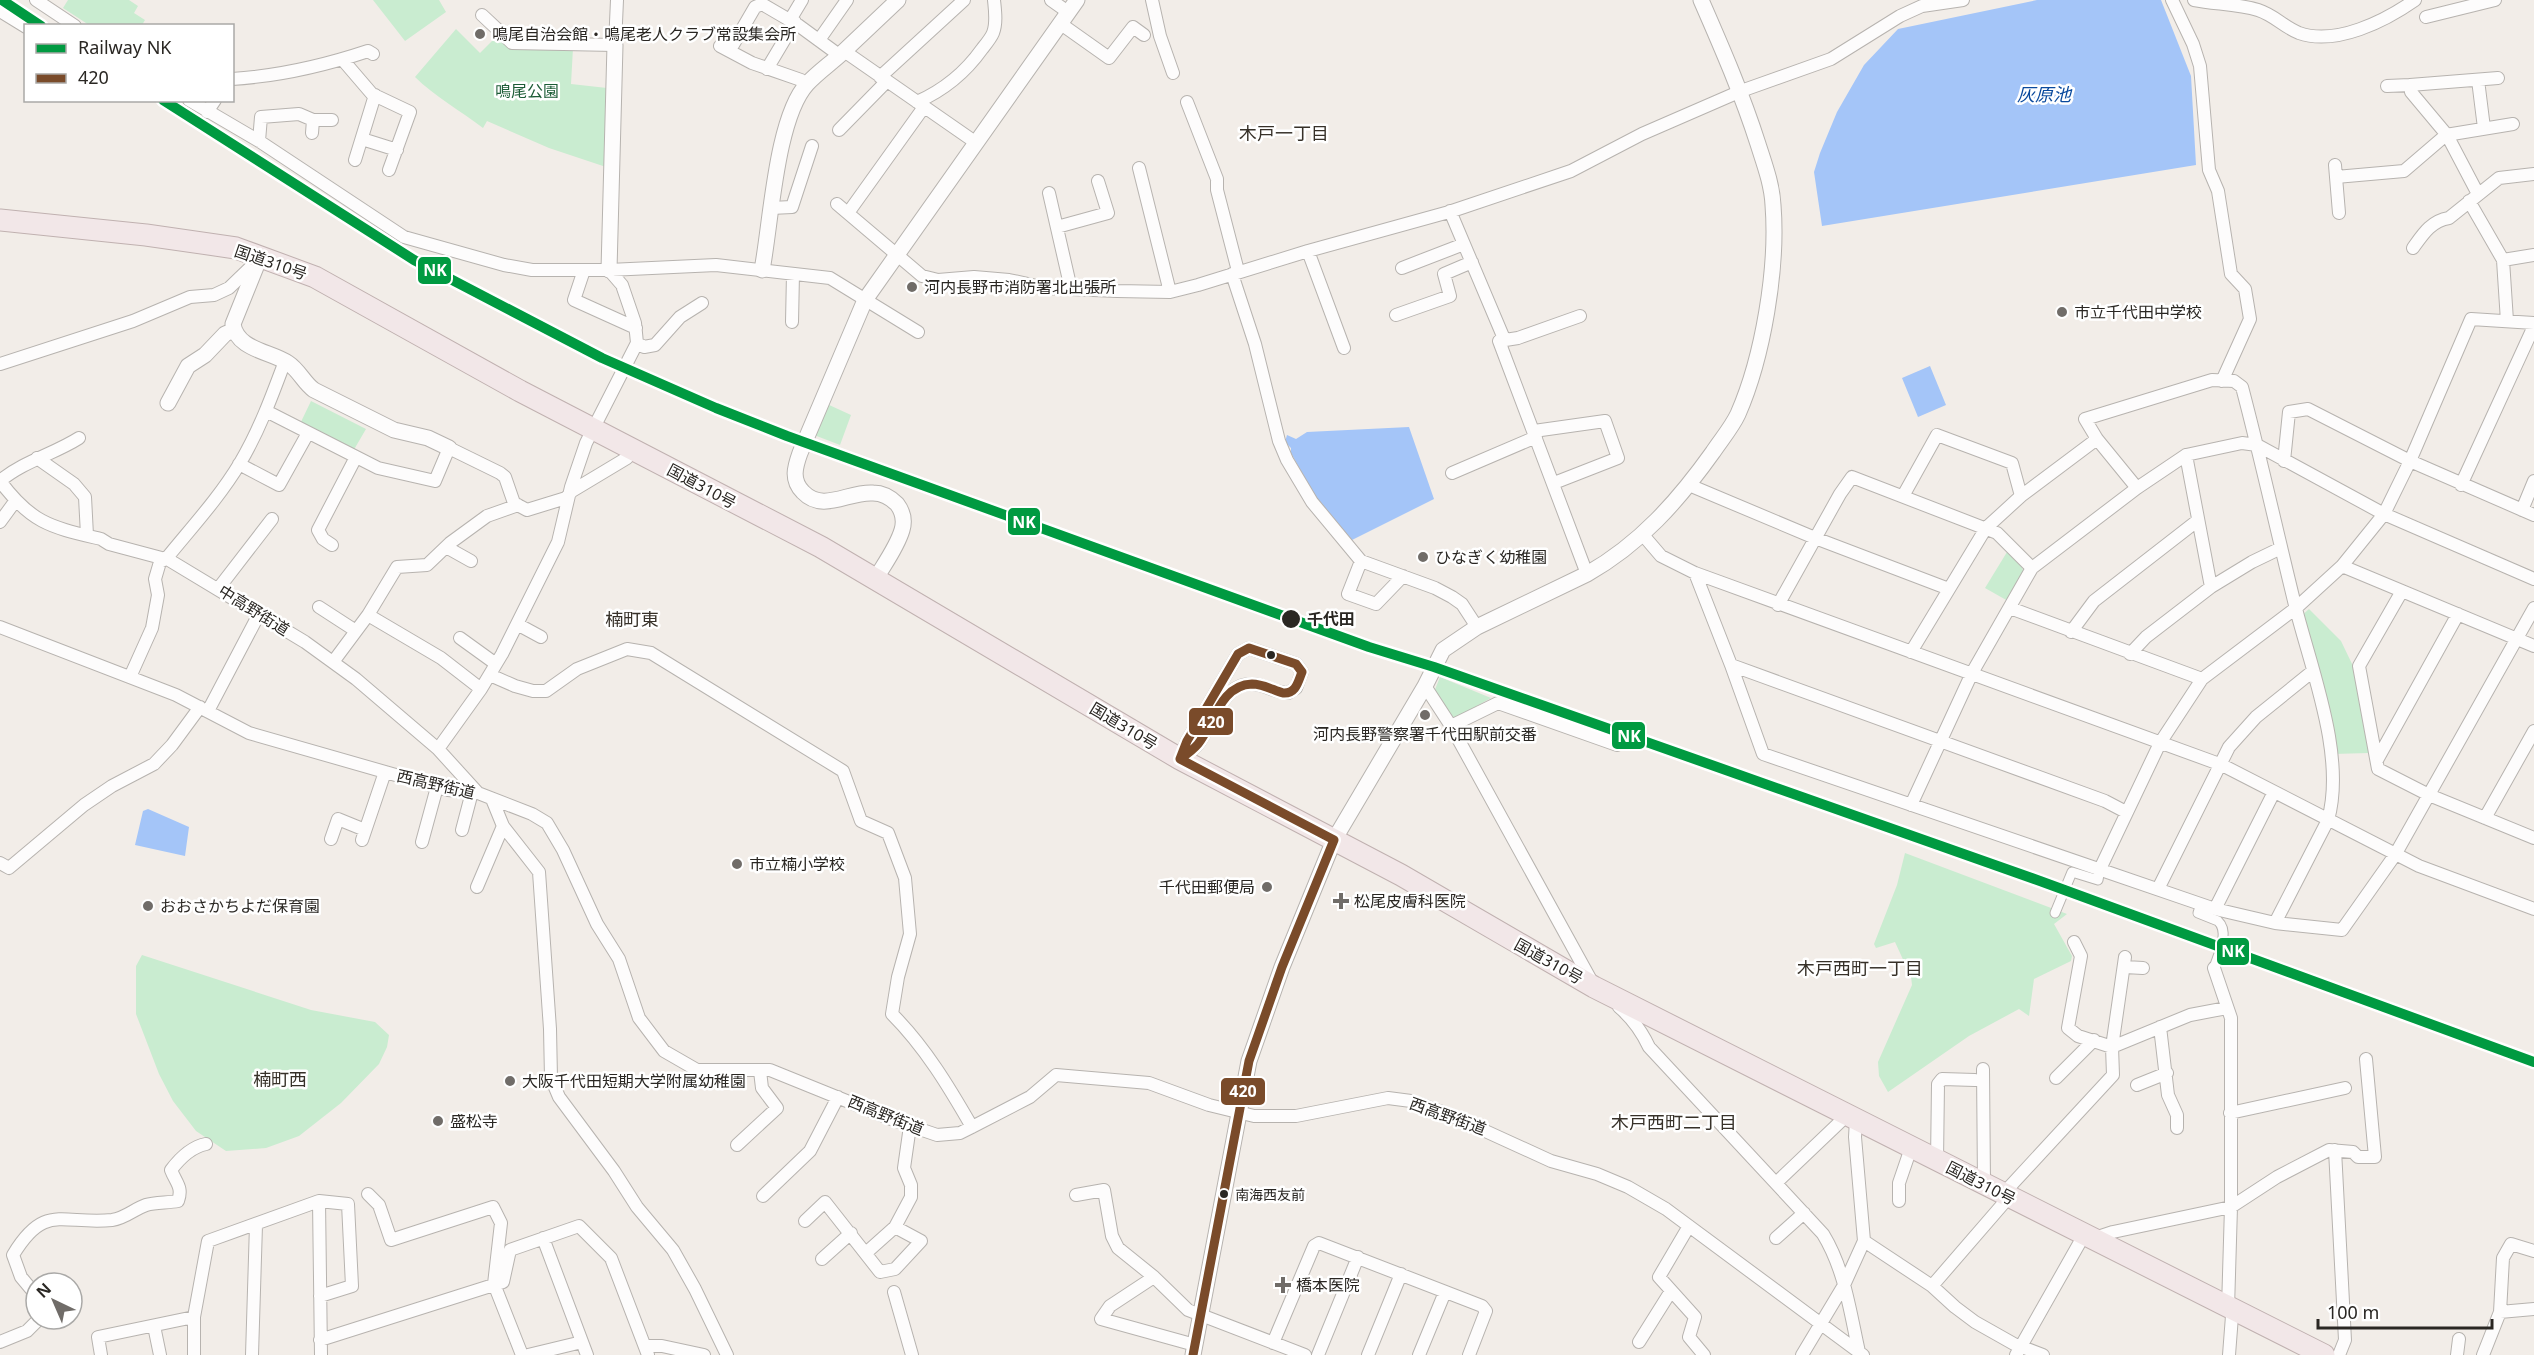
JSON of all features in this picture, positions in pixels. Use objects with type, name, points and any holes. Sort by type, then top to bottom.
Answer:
[{"type":"highway","name":"国道310号","points":[[0,220],[146,234],[236,248],[315,277],[520,391],[595,428],[876,578],[1180,759],[1401,875],[1594,987],[2324,1355]]},
{"type":"street","points":[[36,0],[72,24]]},
{"type":"street","points":[[438,749],[493,670],[558,542],[586,443],[634,349],[636,328],[622,285],[609,270],[617,0]]},
{"type":"street","points":[[767,69],[802,0]]},
{"type":"street","points":[[819,40],[847,0]]},
{"type":"street","points":[[762,270],[784,136],[793,107],[806,85],[898,0]]},
{"type":"street","points":[[839,130],[884,79],[964,0]]},
{"type":"street","points":[[849,213],[920,105],[959,76],[979,54],[993,33],[994,0]]},
{"type":"street","points":[[1051,0],[1069,12],[1105,63],[1133,27],[1144,35]]},
{"type":"street","points":[[1152,0],[1160,36],[1173,73]]},
{"type":"street","points":[[1154,1277],[1110,1306],[1101,1319],[1194,1350],[1249,1061],[1303,913],[1334,840],[1425,686],[1443,650],[1477,627],[1587,574],[1643,535],[1689,485],[1737,416],[1759,348],[1771,286],[1773,205],[1766,168],[1741,91],[1701,0]]},
{"type":"street","points":[[837,204],[922,276],[938,279],[974,277],[1009,280],[1046,288],[1170,292],[1450,211],[1571,171],[1642,134],[1741,91],[1831,59],[1900,16],[1922,6],[1963,0]]},
{"type":"street","points":[[2172,0],[2193,44],[2200,66],[2209,170],[2218,191],[2231,274],[2245,289],[2250,319],[2222,381]]},
{"type":"street","points":[[2194,0],[2235,3],[2265,12],[2303,34],[2324,37],[2352,31],[2398,12],[2415,0]]},
{"type":"street","points":[[2426,17],[2495,0]]},
{"type":"street","points":[[806,85],[801,80],[752,63],[725,48],[755,7],[762,4],[792,21],[884,79],[975,142]]},
{"type":"street","points":[[0,11],[24,26]]},
{"type":"street","points":[[876,578],[902,531],[904,520],[900,508],[890,498],[874,493],[830,501],[816,500],[803,492],[795,478],[795,468],[800,453],[865,300],[1069,12]]},
{"type":"street","points":[[482,15],[512,43],[615,45]]},
{"type":"street","points":[[234,79],[273,76],[368,51],[373,54]]},
{"type":"street","points":[[342,59],[375,95],[410,112],[389,170]]},
{"type":"street","points":[[2387,86],[2498,78]]},
{"type":"street","points":[[2478,80],[2484,128]]},
{"type":"street","points":[[2410,85],[2411,92],[2447,135],[2503,260],[2507,321]]},
{"type":"street","points":[[355,160],[375,95]]},
{"type":"street","points":[[192,102],[259,141],[404,237],[532,270],[609,270],[716,265],[830,278],[918,332]]},
{"type":"street","points":[[207,112],[214,102]]},
{"type":"street","points":[[1187,102],[1217,179],[1217,193],[1235,272],[1287,460],[1312,502],[1361,561],[1435,588],[1462,604],[1477,627]]},
{"type":"street","points":[[259,141],[261,117],[299,114],[313,120],[332,120]]},
{"type":"street","points":[[312,133],[313,120]]},
{"type":"street","points":[[2339,213],[2336,171],[2403,171],[2447,135],[2513,124]]},
{"type":"street","points":[[362,139],[397,150]]},
{"type":"street","points":[[771,208],[792,207],[812,146]]},
{"type":"street","points":[[1139,168],[1170,292]]},
{"type":"street","points":[[2413,248],[2425,231],[2439,220],[2449,218],[2499,178],[2534,174]]},
{"type":"street","points":[[1057,227],[1108,213],[1098,181]]},
{"type":"street","points":[[1049,193],[1071,289]]},
{"type":"street","points":[[1450,211],[1505,341]]},
{"type":"street","points":[[1402,268],[1464,244]]},
{"type":"street","points":[[1308,251],[1344,348]]},
{"type":"street","points":[[2503,260],[2534,255]]},
{"type":"street","points":[[260,257],[233,324],[234,330],[248,346],[285,362],[314,390],[394,430],[428,438],[500,473],[505,477],[514,503],[526,510],[566,498],[627,458],[631,449]]},
{"type":"street","points":[[0,364],[153,314],[190,297],[214,295],[229,288],[260,257]]},
{"type":"street","points":[[1396,315],[1450,296],[1444,274],[1472,262]]},
{"type":"street","points":[[584,270],[574,300],[636,328]]},
{"type":"street","points":[[792,322],[793,274]]},
{"type":"street","points":[[634,349],[655,345],[680,317],[702,303]]},
{"type":"street","points":[[1580,316],[1499,341],[1587,574]]},
{"type":"street","points":[[2055,913],[2072,872],[2098,880],[2100,869],[2160,743],[2202,679],[2296,608],[2343,566],[2384,514],[2410,461],[2471,319],[2534,324],[2461,485]]},
{"type":"street","points":[[168,403],[188,366],[205,355],[225,334],[234,330]]},
{"type":"street","points":[[130,677],[152,628],[158,595],[155,579],[160,562],[166,559],[218,495],[239,464],[266,411],[285,362]]},
{"type":"street","points":[[2137,488],[2097,439],[2085,419],[2201,383],[2234,381],[2242,387],[2326,722],[2331,755],[2332,804],[2328,820],[2275,923]]},
{"type":"street","points":[[2284,461],[2289,412],[2308,408],[2410,461],[2534,515]]},
{"type":"street","points":[[266,411],[378,468],[435,481],[449,448]]},
{"type":"street","points":[[1452,473],[1535,434],[1605,421],[1618,458],[1554,483]]},
{"type":"street","points":[[239,464],[279,485],[308,433]]},
{"type":"street","points":[[1903,496],[1937,435],[2012,463],[2021,496]]},
{"type":"street","points":[[0,481],[12,471],[63,448],[79,438]]},
{"type":"street","points":[[1911,652],[1986,528],[2021,496],[2097,439]]},
{"type":"street","points":[[1911,805],[1972,673],[2032,568],[2137,488],[2186,455],[2242,443],[2257,445],[2384,514],[2534,579]]},
{"type":"street","points":[[2186,455],[2211,587]]},
{"type":"street","points":[[332,545],[323,539],[318,530],[356,457]]},
{"type":"street","points":[[37,458],[74,484],[85,497],[87,535]]},
{"type":"street","points":[[1778,605],[1852,477],[1997,533],[2032,568]]},
{"type":"street","name":"中高野街道","points":[[0,481],[33,518],[43,523],[166,559],[259,614],[333,662],[438,749],[475,792]]},
{"type":"street","points":[[2522,510],[2534,481]]},
{"type":"street","points":[[1689,485],[1815,538],[1949,589]]},
{"type":"street","points":[[0,522],[16,500]]},
{"type":"street","points":[[333,662],[368,615],[398,567],[427,565],[446,547],[487,516],[518,505]]},
{"type":"street","points":[[218,589],[272,519]]},
{"type":"street","points":[[2071,632],[2094,601],[2197,521]]},
{"type":"street","points":[[1643,535],[1661,556],[1695,573],[2219,764],[2395,855],[2534,909]]},
{"type":"street","points":[[446,547],[471,561]]},
{"type":"street","points":[[2130,654],[2146,637],[2211,587],[2252,562],[2281,548]]},
{"type":"street","points":[[1361,561],[1348,594],[1366,601],[1376,604],[1403,576]]},
{"type":"street","points":[[2343,566],[2534,646]]},
{"type":"street","points":[[1695,573],[1764,754],[2215,909],[2275,923],[2342,930],[2395,855],[2534,608]]},
{"type":"street","points":[[2402,591],[2359,666],[2378,769],[2429,795],[2534,838]]},
{"type":"street","points":[[319,607],[356,631]]},
{"type":"street","points":[[2010,608],[2202,679]]},
{"type":"street","points":[[0,863],[9,868],[84,805],[112,786],[154,764],[204,709],[259,614]]},
{"type":"street","points":[[2377,760],[2458,614]]},
{"type":"street","points":[[368,615],[441,658],[481,689]]},
{"type":"street","points":[[517,624],[541,637]]},
{"type":"street","name":"西高野街道","points":[[0,627],[130,677],[204,709],[249,733],[437,787],[475,792],[532,814],[547,823],[563,850],[597,924],[620,959],[639,1018],[664,1051],[697,1070],[770,1070],[937,1135],[960,1133],[972,1127],[1030,1096],[1056,1075],[1149,1083],[1209,1105],[1274,1118],[1389,1098],[1411,1101],[1472,1123],[1551,1161],[1598,1174],[1628,1187],[1689,1226],[1861,1354]]},
{"type":"street","points":[[460,638],[493,670],[515,686],[533,690],[546,691],[577,669],[627,649],[651,653],[843,771],[861,821],[888,833],[904,878],[910,934],[898,977],[892,1014],[912,1034],[953,1094],[972,1127]]},
{"type":"street","points":[[1243,650],[1255,650],[1300,668],[1302,676],[1298,685],[1288,693],[1254,684],[1246,684],[1232,691],[1220,706],[1197,745],[1180,759],[1187,741],[1238,654],[1243,650]]},
{"type":"street","points":[[1731,665],[2105,801],[2126,812]]},
{"type":"street","points":[[2158,889],[2229,747],[2256,717],[2313,670]]},
{"type":"street","points":[[1425,686],[1451,726],[1594,987],[1628,1015],[1643,1034],[1649,1047],[1823,1234],[1833,1250],[1844,1284],[1861,1354]]},
{"type":"street","points":[[1451,726],[1498,703],[1617,745]]},
{"type":"street","points":[[2485,818],[2534,731]]},
{"type":"street","points":[[331,839],[338,819],[363,835],[385,772]]},
{"type":"street","points":[[422,842],[437,787]]},
{"type":"street","points":[[462,830],[475,792]]},
{"type":"street","points":[[2215,909],[2274,792]]},
{"type":"street","points":[[492,799],[503,826],[539,872],[542,890],[551,1078],[560,1097],[614,1171],[637,1207],[673,1250],[695,1288],[726,1355]]},
{"type":"street","points":[[477,887],[503,826]]},
{"type":"street","points":[[2201,904],[2198,913],[2218,921],[2224,930],[2214,968],[2230,1018],[2229,1308],[2232,1316],[2229,1355]]},
{"type":"street","points":[[2074,942],[2081,956],[2068,1028],[2078,1036],[2112,1047],[2190,1015],[2227,1008]]},
{"type":"street","points":[[1932,1286],[2006,1196],[2113,1075],[2112,1047],[2125,962],[2143,968]]},
{"type":"street","points":[[2160,1027],[2168,1095],[2176,1115],[2177,1128]]},
{"type":"street","points":[[2056,1078],[2094,1040]]},
{"type":"street","points":[[2018,1350],[2088,1237],[2231,1207],[2277,1177],[2329,1150],[2353,1152],[2358,1157],[2375,1157],[2366,1059]]},
{"type":"street","points":[[1983,1069],[1983,1184]]},
{"type":"street","points":[[737,1144],[777,1108],[762,1088],[760,1071]]},
{"type":"street","points":[[2137,1085],[2167,1073]]},
{"type":"street","points":[[1937,1161],[1938,1084],[1942,1079],[1975,1080]]},
{"type":"street","points":[[2230,1113],[2345,1088]]},
{"type":"street","points":[[763,1196],[811,1154],[838,1097]]},
{"type":"street","points":[[1776,1183],[1840,1122],[1850,1117],[1855,1137],[1864,1241],[1844,1284],[1802,1355]]},
{"type":"street","points":[[867,1252],[895,1227],[911,1197],[911,1185],[904,1168],[910,1126]]},
{"type":"street","points":[[24,1280],[13,1255],[26,1234],[52,1219],[114,1220],[147,1205],[178,1201],[181,1193],[180,1185],[171,1170],[188,1152],[197,1146],[206,1144]]},
{"type":"street","points":[[1899,1201],[1899,1183],[1911,1148]]},
{"type":"street","points":[[2336,1149],[2345,1340],[2339,1355]]},
{"type":"street","points":[[1076,1196],[1104,1190],[1107,1215],[1118,1248],[1154,1277],[1188,1310],[1305,1355]]},
{"type":"street","points":[[368,1194],[379,1205],[392,1240],[493,1207],[501,1223],[494,1284],[522,1355]]},
{"type":"street","points":[[319,1201],[321,1355]]},
{"type":"street","points":[[194,1355],[194,1317],[208,1241],[319,1201],[348,1204],[352,1286],[320,1296]]},
{"type":"street","points":[[805,1221],[825,1202],[867,1252],[880,1272],[895,1269],[921,1241],[895,1227]]},
{"type":"street","points":[[1776,1238],[1804,1213]]},
{"type":"street","points":[[252,1355],[256,1225]]},
{"type":"street","points":[[320,1340],[503,1282],[510,1250],[579,1226],[611,1258],[646,1350],[662,1346],[704,1355]]},
{"type":"street","points":[[1689,1226],[1659,1277],[1695,1317],[1689,1337],[1704,1355]]},
{"type":"street","points":[[822,1259],[851,1233]]},
{"type":"street","points":[[543,1238],[587,1355]]},
{"type":"street","points":[[1864,1241],[1932,1286],[1955,1307],[2018,1350],[2043,1355]]},
{"type":"street","points":[[1273,1343],[1314,1246],[1319,1243],[1482,1306],[1486,1311],[1469,1355]]},
{"type":"street","points":[[2483,1355],[2500,1312],[2503,1258],[2511,1244],[2534,1251]]},
{"type":"street","points":[[1318,1355],[1358,1257]]},
{"type":"street","points":[[1368,1355],[1401,1274]]},
{"type":"street","points":[[1639,1342],[1671,1291]]},
{"type":"street","points":[[894,1292],[912,1355]]},
{"type":"street","points":[[1419,1355],[1445,1292]]},
{"type":"street","points":[[2500,1312],[2534,1309]]},
{"type":"street","points":[[101,1355],[98,1337],[194,1317]]},
{"type":"street","points":[[154,1326],[160,1355]]},
{"type":"street","points":[[0,1342],[27,1331]]},
{"type":"street","points":[[2457,1355],[2458,1339]]},
{"type":"street","points":[[528,1355],[582,1342]]},
{"type":"green space","points":[[68,0],[129,0],[138,6],[134,13],[145,20],[143,24],[87,24],[63,8]]},
{"type":"green space","points":[[373,0],[439,0],[446,12],[405,41]]},
{"type":"green space","name":"鳴尾公園","points":[[456,29],[480,53],[498,35],[573,48],[571,84],[607,88],[606,167],[549,148],[487,121],[483,128],[422,84],[415,77]]},
{"type":"green space","points":[[311,401],[366,429],[352,453],[299,426]]},
{"type":"green space","points":[[827,404],[851,415],[840,445],[814,435]]},
{"type":"green space","points":[[2007,552],[2021,565],[2024,573],[2008,601],[1985,588]]},
{"type":"green space","points":[[2309,609],[2341,641],[2353,666],[2369,753],[2333,754],[2300,617]]},
{"type":"green space","points":[[1440,677],[1491,698],[1452,720],[1434,692]]},
{"type":"green space","points":[[1905,853],[2067,914],[2054,924],[2072,956],[2071,961],[2034,979],[2029,1016],[2019,1009],[1969,1036],[1888,1092],[1879,1076],[1878,1062],[1912,985],[1910,968],[1906,966],[1895,942],[1876,948],[1874,944],[1897,885]]},
{"type":"green space","points":[[142,955],[311,1010],[375,1022],[389,1035],[387,1047],[379,1064],[341,1103],[299,1136],[266,1148],[226,1151],[196,1131],[173,1101],[159,1074],[136,1014],[136,966]]},
{"type":"water","name":"灰原池","points":[[2037,0],[2161,0],[2191,76],[2196,165],[1822,226],[1814,172],[1820,153],[1837,112],[1864,65],[1898,29]]},
{"type":"water","points":[[1930,366],[1946,405],[1918,417],[1902,378]]},
{"type":"water","points":[[1409,427],[1434,499],[1352,540],[1316,498],[1291,453],[1291,448],[1285,442],[1287,435],[1296,439],[1307,432]]},
{"type":"water","points":[[148,809],[189,827],[185,856],[135,845],[143,811]]},
{"type":"rail line","name":"NK","points":[[2,0],[38,24]]},
{"type":"rail line","name":"NK","points":[[166,102],[414,260],[602,358],[716,408],[787,436],[1369,647],[1434,667],[2040,881],[2534,1062]]},
{"type":"transit line","name":"420","points":[[1249,648],[1296,664],[1302,672],[1296,687],[1291,692],[1283,693],[1252,684],[1232,691],[1219,707],[1198,744],[1180,759],[1187,741],[1238,654],[1249,648]]},
{"type":"transit line","name":"420","points":[[1180,759],[1334,840]]},
{"type":"transit line","name":"420","points":[[1193,1355],[1249,1061],[1282,967],[1334,840]]},
{"type":"place","name":"鳴尾自治会館・鳴尾老人クラブ常設集会所","points":[[480,34]]},
{"type":"place","name":"河内長野市消防署北出張所","points":[[912,287]]},
{"type":"place","name":"市立千代田中学校","points":[[2062,312]]},
{"type":"place","name":"ひなぎく幼稚園","points":[[1423,557]]},
{"type":"place","name":"千代田","points":[[1291,619]]},
{"type":"place","name":"河内長野警察署千代田駅前交番","points":[[1425,715]]},
{"type":"place","name":"市立楠小学校","points":[[737,864]]},
{"type":"place","name":"千代田郵便局","points":[[1267,887]]},
{"type":"place","name":"松尾皮膚科医院","points":[[1341,901]]},
{"type":"place","name":"おおさかちよだ保育園","points":[[148,906]]},
{"type":"place","name":"大阪千代田短期大学附属幼稚園","points":[[510,1081]]},
{"type":"place","name":"盛松寺","points":[[438,1121]]},
{"type":"place","name":"南海西友前","points":[[1224,1194]]},
{"type":"place","name":"橋本医院","points":[[1283,1285]]},
{"type":"district","name":"木戸一丁目","points":[[1284,133]]},
{"type":"district","name":"楠町東","points":[[632,619]]},
{"type":"district","name":"木戸西町一丁目","points":[[1860,968]]},
{"type":"district","name":"楠町西","points":[[280,1079]]},
{"type":"district","name":"木戸西町二丁目","points":[[1674,1122]]}]
